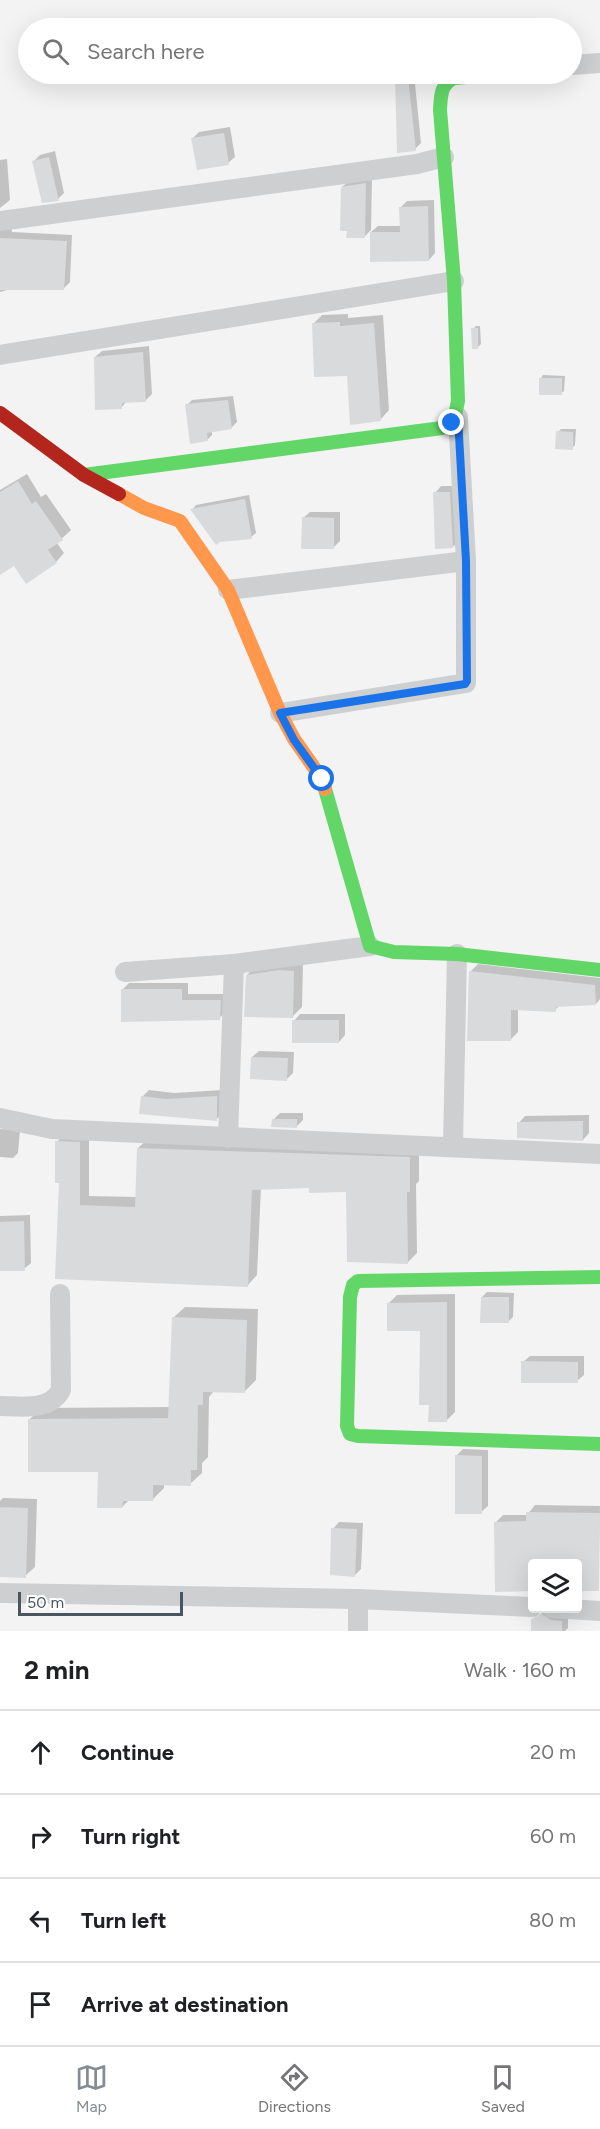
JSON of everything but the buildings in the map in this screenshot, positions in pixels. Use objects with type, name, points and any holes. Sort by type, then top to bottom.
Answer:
[{"type":"street","points":[[582,64],[600,63]]},
{"type":"street","points":[[280,713],[466,683],[466,561],[458,417],[454,281],[444,157],[442,88],[445,84]]},
{"type":"street","points":[[0,221],[417,164],[444,157]]},
{"type":"street","points":[[0,355],[454,281]]},
{"type":"street","points":[[0,413],[84,475],[144,508],[180,521],[228,590],[280,713],[294,740],[322,779],[370,946]]},
{"type":"street","points":[[84,475],[228,458],[442,428],[454,422],[458,417]]},
{"type":"street","points":[[228,590],[466,561]]},
{"type":"street","points":[[125,972],[234,964],[370,946],[394,952],[457,954],[600,970]]},
{"type":"street","points":[[453,1145],[457,954]]},
{"type":"street","points":[[228,1138],[234,964]]},
{"type":"street","points":[[0,1118],[52,1129],[228,1138],[453,1145],[600,1154]]},
{"type":"street","points":[[600,1277],[358,1281],[353,1285],[350,1297],[347,1426],[350,1434],[358,1436],[600,1444]]},
{"type":"street","points":[[0,1406],[40,1405],[57,1397],[61,1390],[60,1294]]},
{"type":"street","points":[[0,1593],[358,1599],[528,1608]]},
{"type":"street","points":[[358,1599],[358,1631]]},
{"type":"street","points":[[582,1610],[600,1611]]},
{"type":"traffic: fast","points":[[84,475],[442,428],[454,420],[458,401],[454,281],[440,110],[441,96],[446,84]]},
{"type":"traffic: fast","points":[[325,789],[370,946],[394,952],[457,954],[600,970]]},
{"type":"traffic: fast","points":[[600,1277],[358,1281],[353,1285],[350,1297],[347,1426],[350,1434],[358,1436],[600,1444]]},
{"type":"traffic: slow","points":[[119,494],[144,508],[180,521],[228,590],[280,713],[294,739],[322,779],[325,789]]},
{"type":"traffic: jam","points":[[0,413],[84,475],[119,494]]},
{"type":"route","points":[[322,779],[294,740],[280,713],[465,684],[467,681],[466,561],[458,417],[452,423]]}]
